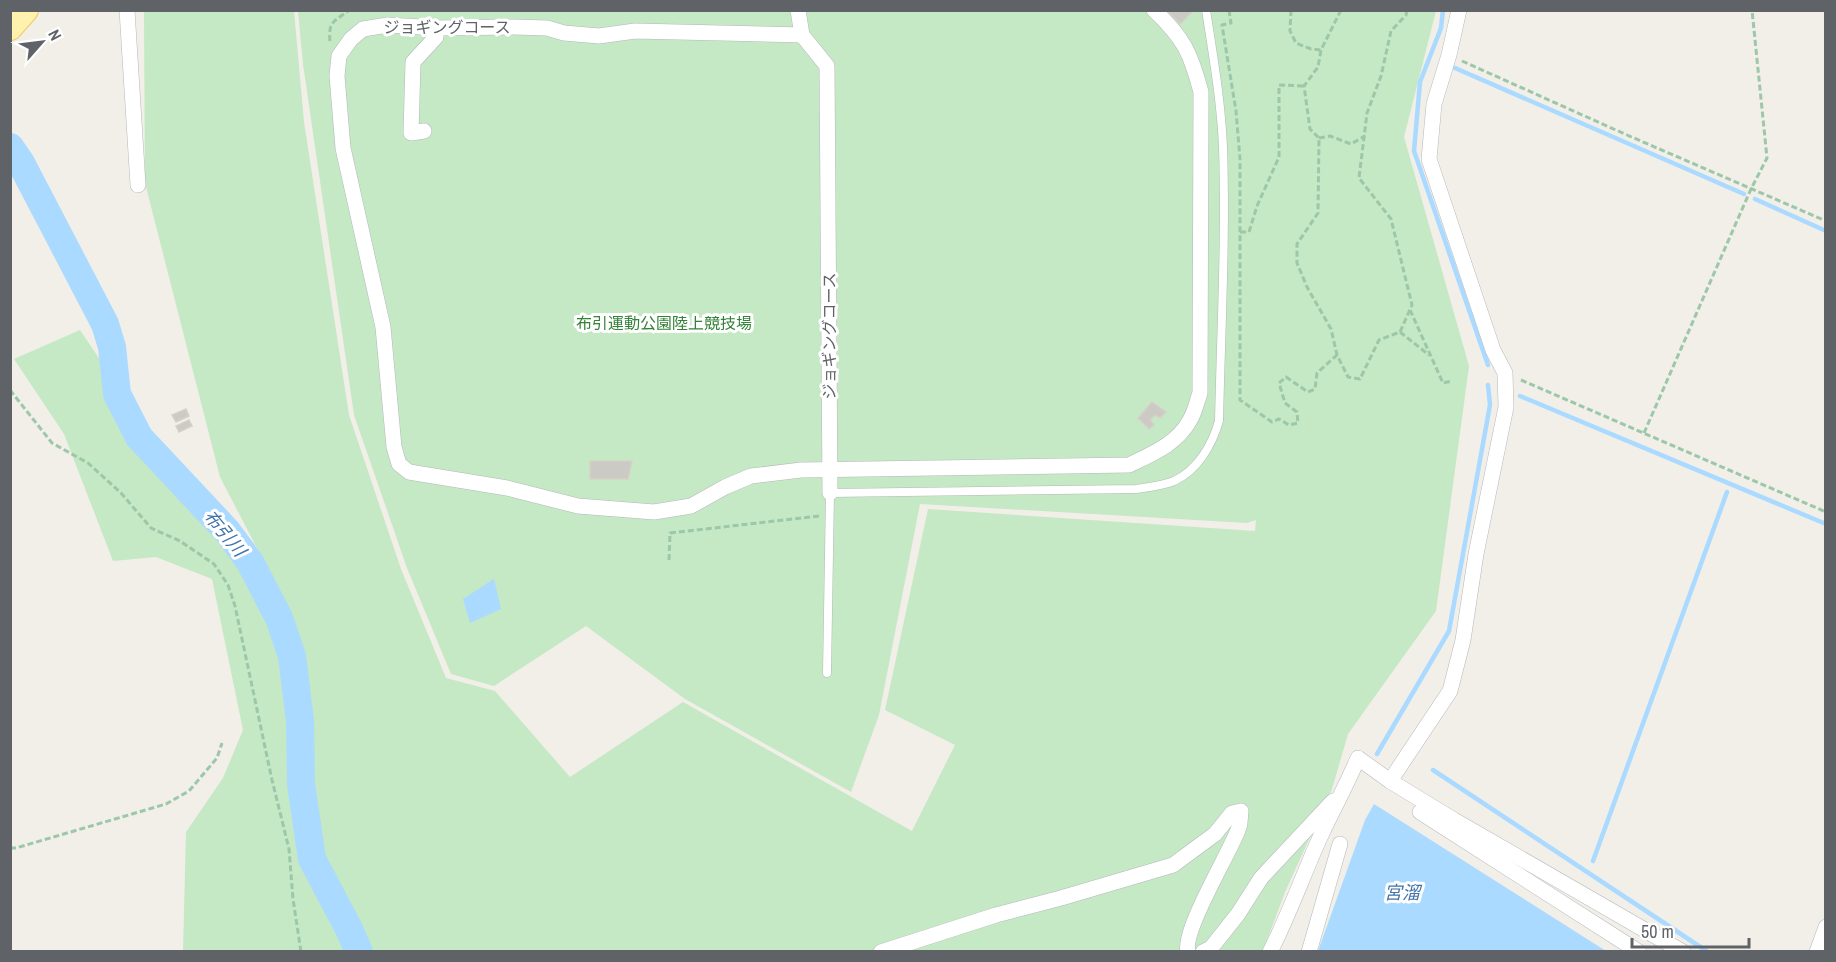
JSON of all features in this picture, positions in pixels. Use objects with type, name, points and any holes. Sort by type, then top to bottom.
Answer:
[{"type":"main road","points":[[10,28],[26,10]]},
{"type":"street","points":[[127,10],[138,185]]},
{"type":"street","points":[[798,10],[802,35]]},
{"type":"street","points":[[339,56],[337,76],[343,148],[383,327],[394,447],[399,464],[409,472],[507,488],[578,506],[654,512],[691,506],[751,476],[830,470],[1129,465],[1176,439],[1190,420],[1200,393],[1201,92],[1188,50],[1173,27],[1154,10]]},
{"type":"street","points":[[1390,781],[1450,692],[1463,640],[1476,554],[1506,407],[1505,373],[1493,350],[1429,159],[1434,104],[1449,55],[1459,10]]},
{"type":"street","name":"ジョギングコース","points":[[339,56],[351,39],[363,29],[388,24],[436,28],[547,28],[564,33],[599,36],[635,31],[802,35],[827,66],[830,493]]},
{"type":"street","points":[[424,131],[411,133],[413,62],[436,37],[436,28]]},
{"type":"street","points":[[1270,951],[1358,758],[1390,781],[1454,820],[1683,951]]},
{"type":"street","points":[[1372,781],[1639,951]]},
{"type":"street","points":[[1203,951],[1211,948],[1238,914],[1261,878],[1345,788]]},
{"type":"street","points":[[881,951],[996,915],[1173,865],[1215,834],[1232,813],[1241,811],[1240,827],[1191,928],[1188,951]]},
{"type":"street","points":[[1309,951],[1340,844]]},
{"type":"street","points":[[1817,951],[1826,927]]},
{"type":"lane","points":[[827,673],[830,493],[1136,489],[1174,481],[1195,465],[1212,443],[1219,421],[1223,145],[1206,10]]},
{"type":"path","points":[[339,56],[330,45],[329,29],[333,22],[350,10]]},
{"type":"path","points":[[1229,10],[1231,23],[1222,25],[1236,111],[1240,159],[1240,400],[1272,422],[1279,419],[1289,425],[1298,423],[1297,412],[1285,403],[1279,383],[1286,377],[1308,392],[1315,389],[1317,373],[1337,355]]},
{"type":"path","points":[[1291,10],[1290,31],[1296,43],[1321,50]]},
{"type":"path","points":[[1341,10],[1321,50],[1318,67],[1304,86],[1310,129],[1320,138],[1318,213],[1297,244],[1297,262],[1307,287],[1331,329],[1337,355],[1348,377],[1360,379],[1379,340],[1400,332],[1412,305],[1391,219],[1359,178],[1367,113],[1381,76],[1390,31],[1406,15],[1407,10]]},
{"type":"path","points":[[1644,433],[1767,158],[1752,10]]},
{"type":"path","points":[[1449,55],[1826,221]]},
{"type":"path","points":[[1240,232],[1249,232],[1257,206],[1279,157],[1279,85],[1304,86]]},
{"type":"path","points":[[1320,138],[1330,136],[1351,144],[1365,136]]},
{"type":"path","points":[[1410,310],[1443,383],[1452,381]]},
{"type":"path","points":[[1400,332],[1430,356]]},
{"type":"path","points":[[1505,373],[1826,512]]},
{"type":"path","points":[[10,390],[52,443],[88,462],[151,528],[180,542],[214,564],[228,585],[235,606],[289,849],[301,951]]},
{"type":"path","points":[[669,560],[670,533],[829,514]]},
{"type":"path","points":[[10,848],[166,804],[189,791],[217,758],[222,743]]},
{"type":"green space","name":"布引運動公園陸上競技場","points":[[144,11],[294,11],[304,122],[349,415],[401,569],[446,678],[495,691],[570,777],[683,702],[912,831],[955,745],[885,710],[928,509],[1255,531],[1256,520],[1247,523],[920,504],[879,715],[851,792],[685,699],[586,626],[494,686],[451,674],[407,568],[354,415],[303,64],[298,11],[1436,11],[1404,137],[1469,366],[1436,611],[1348,734],[1332,789],[1285,892],[1263,951],[183,951],[186,832],[223,778],[243,730],[212,579],[156,557],[113,561],[64,434],[14,359],[80,330],[138,416],[261,556],[220,477],[145,183]]},
{"type":"water","points":[[494,579],[501,609],[470,623],[463,599]]},
{"type":"water","name":"宮溜","points":[[1374,804],[1606,951],[1318,951],[1365,820]]},
{"type":"building","points":[[1167,10],[1194,10],[1180,24]]},
{"type":"building","points":[[1152,402],[1166,412],[1160,418],[1155,415],[1150,420],[1154,425],[1149,429],[1138,418]]},
{"type":"building","points":[[186,409],[189,416],[176,422],[172,415]]},
{"type":"building","points":[[189,420],[192,426],[179,432],[176,426]]},
{"type":"building","points":[[590,461],[632,461],[628,479],[590,479]]},
{"type":"waterway","points":[[1443,10],[1441,28],[1420,82],[1414,151],[1488,365]]},
{"type":"waterway","points":[[1455,68],[1744,194]]},
{"type":"waterway","name":"布引川","points":[[10,147],[21,163],[105,324],[112,347],[117,394],[139,437],[227,531],[250,562],[279,618],[292,656],[300,721],[301,784],[312,859],[359,952]]},
{"type":"waterway","points":[[1755,199],[1826,231]]},
{"type":"waterway","points":[[1377,754],[1449,631],[1490,405],[1488,385]]},
{"type":"waterway","points":[[1520,396],[1826,524]]},
{"type":"waterway","points":[[1593,861],[1727,492]]},
{"type":"waterway","points":[[1433,770],[1708,952]]}]
